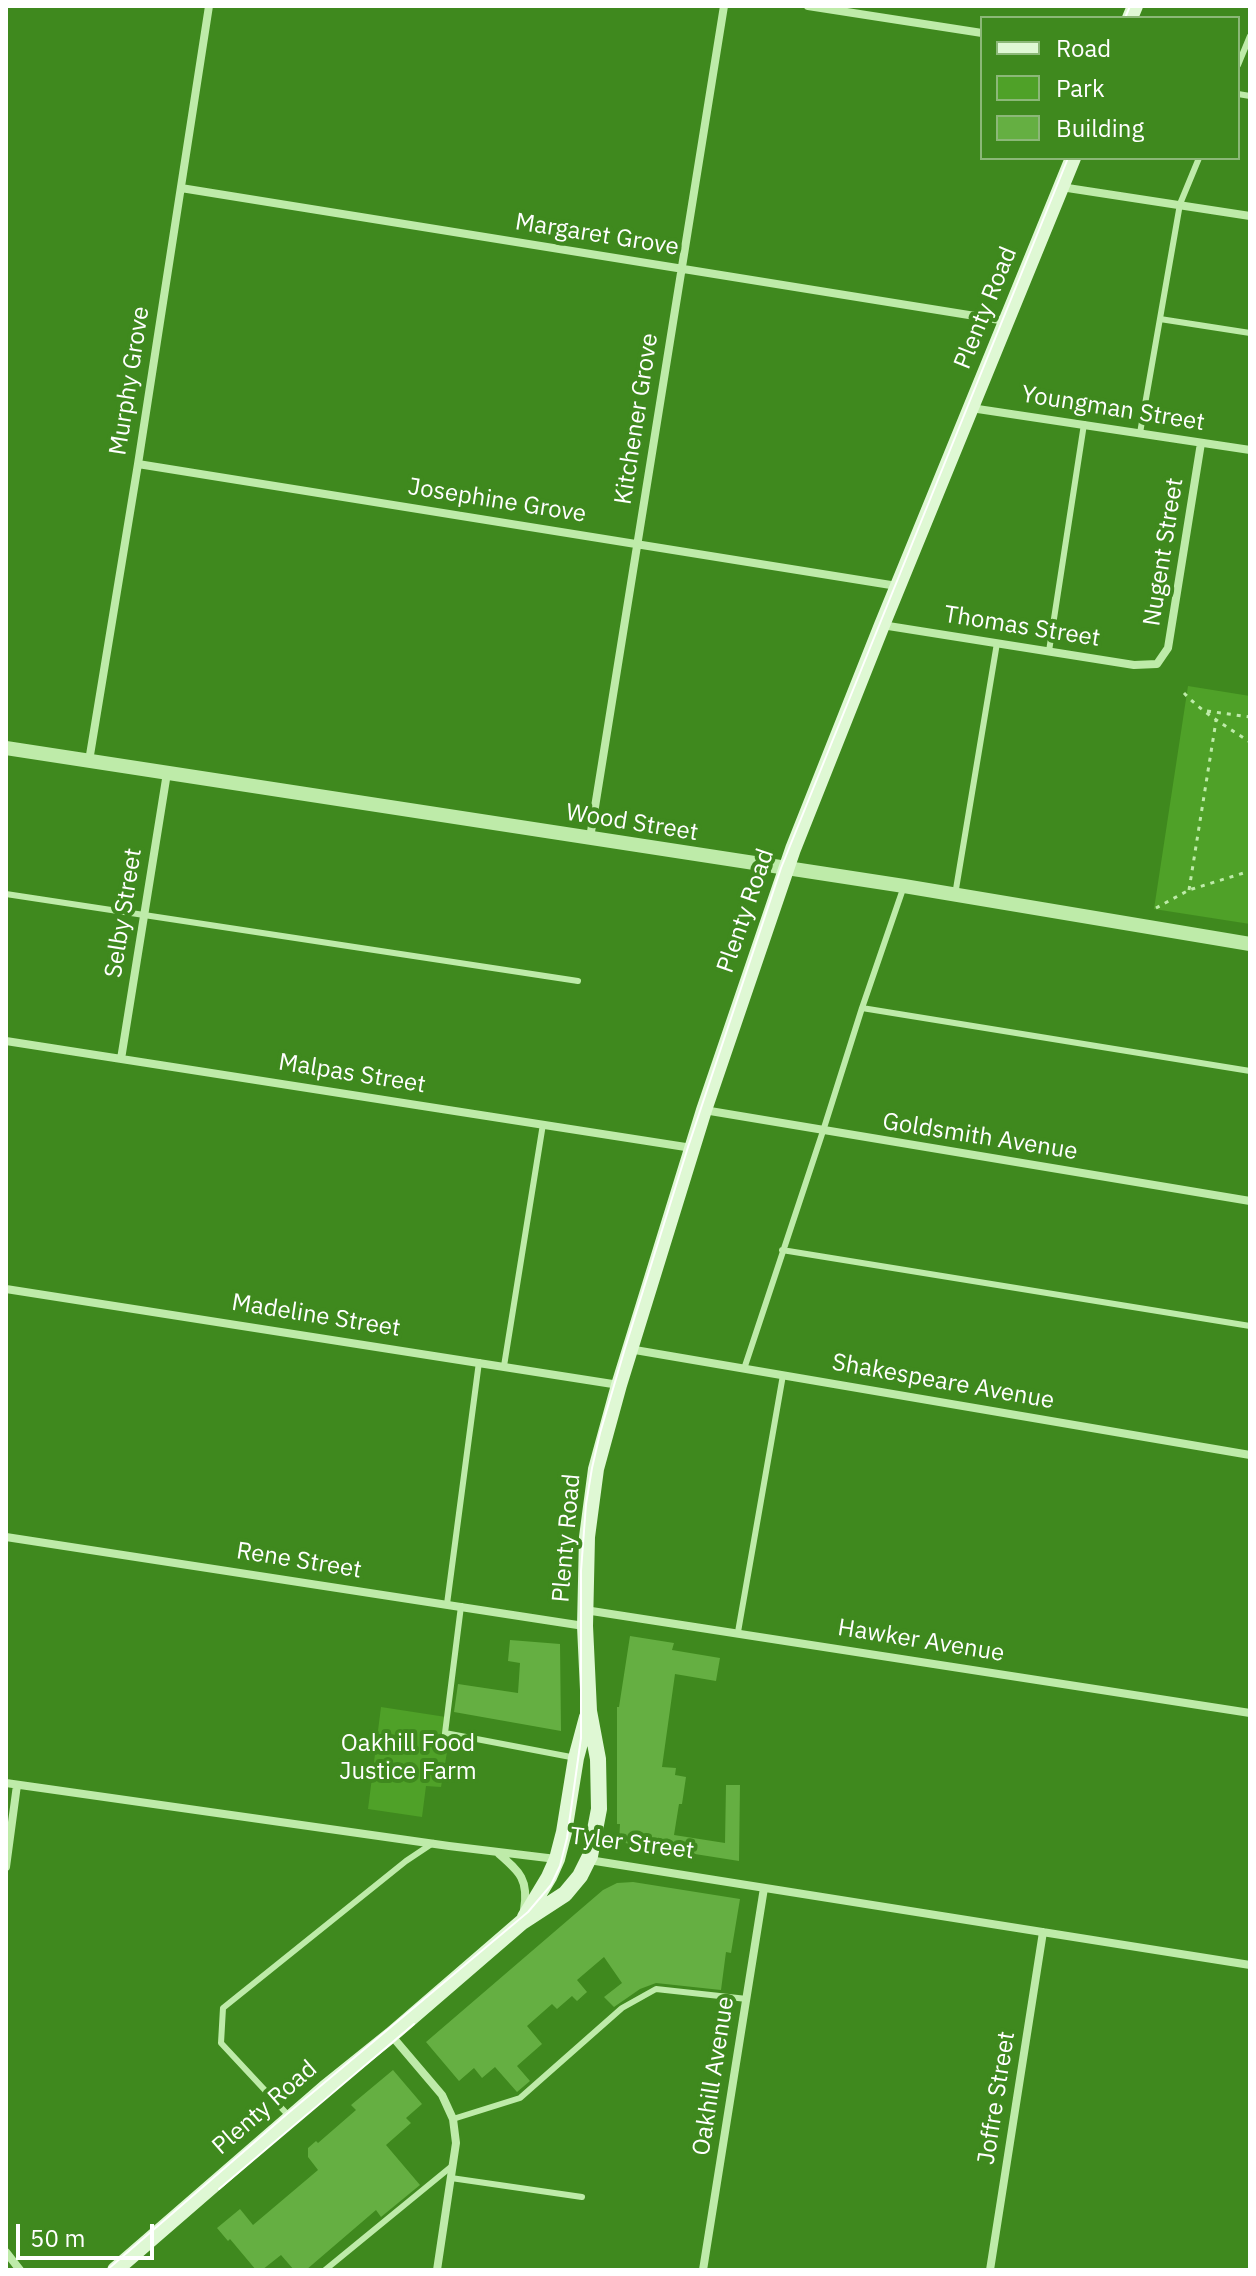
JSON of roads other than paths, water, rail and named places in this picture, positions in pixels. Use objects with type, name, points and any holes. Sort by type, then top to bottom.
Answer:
[{"type":"main road","name":"Plenty Road","points":[[115,2270],[522,1922],[565,1894],[589,1860],[599,1809],[598,1759],[589,1711],[585,1618],[591,1504],[596,1469],[629,1349],[704,1110],[786,869],[1072,160]]},
{"type":"main road","name":"Plenty Road","points":[[522,1922],[557,1859],[576,1758],[589,1711]]},
{"type":"main road","name":"Tyler Street","points":[[557,1859],[589,1860]]},
{"type":"street","name":"Murphy Grove","points":[[89,761],[209,6]]},
{"type":"street","name":"Kitchener Grove","points":[[590,839],[724,6]]},
{"type":"street","points":[[808,6],[980,33]]},
{"type":"street","points":[[1061,187],[1250,216]]},
{"type":"street","name":"Margaret Grove","points":[[181,188],[1006,321]]},
{"type":"street","name":"Youngman Street","points":[[971,408],[1250,450]]},
{"type":"street","name":"Nugent Street","points":[[1157,664],[1168,648],[1201,443]]},
{"type":"street","name":"Josephine Grove","points":[[138,464],[898,586]]},
{"type":"street","name":"Thomas Street","points":[[882,625],[1134,665],[1157,664]]},
{"type":"street","name":"Wood Street","points":[[6,748],[904,886],[1250,944]]},
{"type":"street","name":"Selby Street","points":[[121,1059],[167,773]]},
{"type":"street","name":"Malpas Street","points":[[6,1041],[692,1148]]},
{"type":"street","name":"Goldsmith Avenue","points":[[704,1110],[1250,1201]]},
{"type":"street","name":"Madeline Street","points":[[6,1289],[619,1385]]},
{"type":"street","name":"Shakespeare Avenue","points":[[629,1349],[1250,1455]]},
{"type":"street","name":"Rene Street","points":[[6,1537],[461,1606],[585,1618]]},
{"type":"street","name":"Hawker Avenue","points":[[585,1618],[738,1632],[1250,1713]]},
{"type":"street","name":"Tyler Street","points":[[6,1783],[557,1859]]},
{"type":"street","points":[[6,1867],[17,1785]]},
{"type":"street","points":[[497,1852],[515,1868],[525,1884],[522,1922]]},
{"type":"street","name":"Tyler Street","points":[[589,1860],[1250,1965]]},
{"type":"street","name":"Oakhill Avenue","points":[[703,2270],[764,1888]]},
{"type":"street","name":"Joffre Street","points":[[990,2270],[1043,1932]]},
{"type":"street","points":[[391,2035],[442,2095],[453,2119],[456,2143],[437,2270]]},
{"type":"street","points":[[6,2252],[20,2270]]},
{"type":"lane","points":[[1240,60],[1250,36]]},
{"type":"lane","points":[[1140,433],[1180,204],[1198,160]]},
{"type":"lane","points":[[1160,319],[1250,333]]},
{"type":"lane","points":[[1049,651],[1084,424]]},
{"type":"lane","points":[[955,895],[997,643]]},
{"type":"lane","points":[[744,1369],[904,886]]},
{"type":"lane","points":[[6,894],[578,981]]},
{"type":"lane","points":[[862,1008],[1250,1071]]},
{"type":"lane","points":[[504,1366],[543,1124]]},
{"type":"lane","points":[[782,1250],[1250,1326]]},
{"type":"lane","points":[[447,1604],[479,1361]]},
{"type":"lane","points":[[738,1632],[783,1375]]},
{"type":"lane","points":[[461,1606],[445,1733],[576,1758]]},
{"type":"lane","points":[[290,2118],[221,2043],[223,2008],[406,1861],[433,1843]]},
{"type":"lane","points":[[453,2119],[520,2098],[622,2008],[656,1989],[747,1999]]},
{"type":"lane","points":[[325,2270],[453,2165]]},
{"type":"lane","points":[[451,2178],[582,2197]]},
{"type":"tram line","points":[[1126,16],[1130,6]]},
{"type":"tram line","points":[[107,2270],[528,1912],[551,1885],[560,1866],[581,1738],[581,1571],[586,1504],[600,1433],[625,1348],[781,868],[1067,160]]},
{"type":"tram line","points":[[219,2189],[414,2024]]},
{"type":"park label","name":"Oakhill Food Justice Farm","points":[[408,1758]]}]
